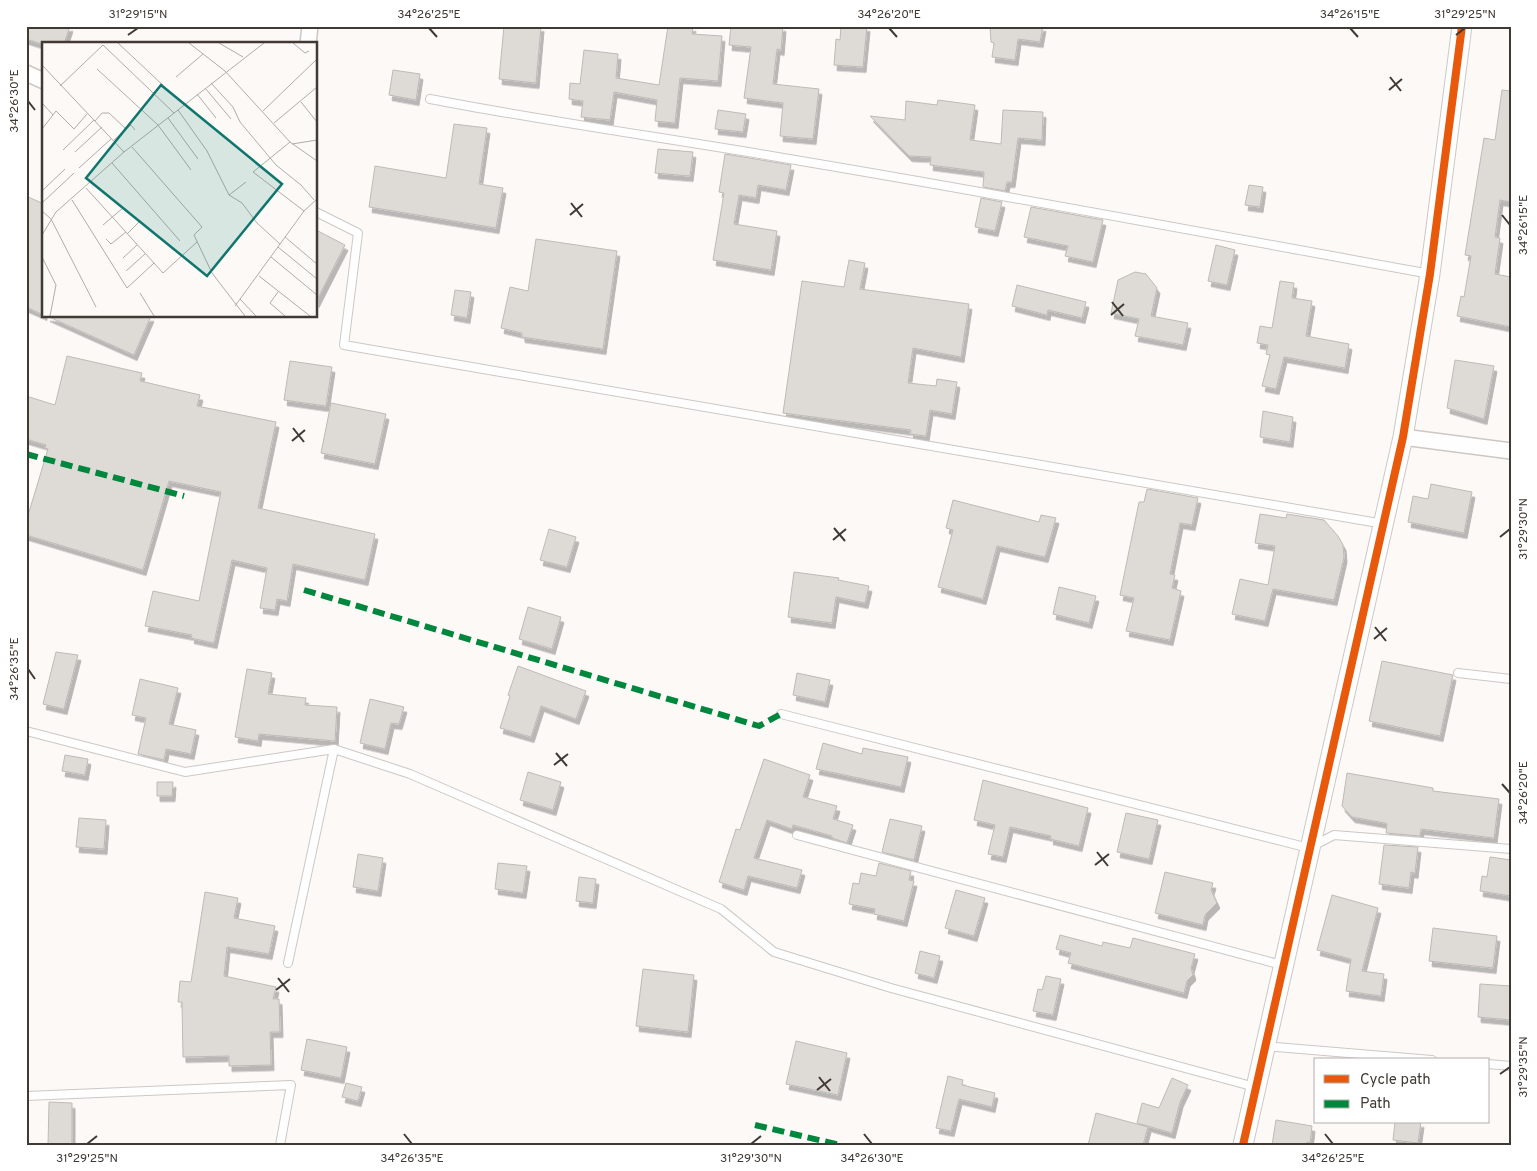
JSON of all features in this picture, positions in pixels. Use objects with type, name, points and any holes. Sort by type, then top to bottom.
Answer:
[{"type":"street","points":[[308,42],[310,26]]},
{"type":"street","points":[[1243,1145],[1282,966],[1404,437],[1430,274],[1462,26]]},
{"type":"street","points":[[26,73],[42,80]]},
{"type":"street","points":[[1404,437],[1511,451]]},
{"type":"lane","points":[[430,99],[529,118],[621,130],[967,189],[1430,274]]},
{"type":"lane","points":[[318,213],[358,233],[344,346],[1384,524]]},
{"type":"lane","points":[[1458,674],[1511,679]]},
{"type":"lane","points":[[781,714],[1309,848],[1334,835],[1511,849]]},
{"type":"lane","points":[[26,731],[185,772],[334,749],[410,774],[721,910],[774,952],[891,988],[1255,1087]]},
{"type":"lane","points":[[288,963],[334,749]]},
{"type":"lane","points":[[797,835],[1282,966]]},
{"type":"lane","points":[[1264,1046],[1408,1058]]},
{"type":"lane","points":[[1490,1064],[1511,1066]]},
{"type":"lane","points":[[26,1096],[292,1085],[280,1145]]},
{"type":"building","points":[[26,26],[70,26],[65,42],[42,42],[42,44],[26,39]]},
{"type":"building","points":[[504,26],[541,26],[536,83],[499,79]]},
{"type":"building","points":[[668,26],[693,26],[692,34],[722,36],[718,81],[680,78],[675,123],[655,121],[657,100],[614,92],[610,120],[581,117],[583,101],[569,99],[570,83],[580,84],[584,50],[618,54],[616,78],[659,85]]},
{"type":"building","points":[[731,26],[783,26],[781,50],[777,49],[773,84],[819,89],[813,139],[780,136],[783,103],[744,98],[751,47],[729,45]]},
{"type":"building","points":[[841,26],[867,26],[863,67],[834,65],[836,39],[840,40]]},
{"type":"building","points":[[990,26],[1043,26],[1040,42],[1018,39],[1015,60],[992,57],[994,43],[991,42]]},
{"type":"building","points":[[393,70],[420,74],[416,100],[389,95]]},
{"type":"building","points":[[1502,90],[1511,91],[1511,202],[1500,200],[1495,237],[1500,238],[1495,274],[1511,277],[1511,327],[1457,316],[1461,296],[1464,297],[1471,256],[1465,255],[1484,138],[1495,140]]},
{"type":"building","points":[[938,100],[975,105],[970,140],[1001,144],[1003,110],[1043,112],[1042,140],[1018,138],[1012,182],[1007,182],[1005,191],[983,187],[984,172],[930,165],[931,157],[909,156],[870,116],[905,120],[906,101],[937,105]]},
{"type":"building","points":[[718,110],[746,114],[743,132],[715,129]]},
{"type":"building","points":[[454,124],[487,128],[479,184],[503,188],[496,228],[369,207],[375,166],[446,178]]},
{"type":"building","points":[[658,149],[693,152],[690,176],[655,173]]},
{"type":"building","points":[[725,154],[791,165],[786,190],[758,185],[756,198],[739,195],[734,224],[777,231],[771,270],[713,260],[724,193],[719,192]]},
{"type":"building","points":[[1249,185],[1263,187],[1260,207],[1245,205]]},
{"type":"building","points":[[26,196],[42,203],[42,314],[26,307]]},
{"type":"building","points":[[981,198],[1002,202],[995,231],[975,227]]},
{"type":"building","points":[[1031,207],[1103,220],[1093,262],[1065,256],[1068,246],[1024,237]]},
{"type":"building","points":[[318,231],[345,245],[318,298]]},
{"type":"building","points":[[536,239],[617,251],[603,349],[522,337],[522,333],[501,328],[510,287],[528,291]]},
{"type":"building","points":[[1216,245],[1235,250],[1227,285],[1208,281]]},
{"type":"building","points":[[849,260],[865,263],[860,289],[969,304],[961,357],[913,348],[908,383],[936,386],[937,379],[957,382],[952,414],[930,410],[926,436],[910,434],[911,430],[783,413],[802,281],[844,287]]},
{"type":"building","points":[[1135,272],[1146,274],[1157,288],[1151,316],[1188,323],[1183,345],[1135,336],[1139,319],[1111,313],[1118,280]]},
{"type":"building","points":[[1280,281],[1294,283],[1292,298],[1312,301],[1306,336],[1349,344],[1345,368],[1284,357],[1276,389],[1262,386],[1270,355],[1266,354],[1268,345],[1257,343],[1260,326],[1272,328]]},
{"type":"building","points":[[1017,285],[1086,302],[1082,318],[1048,310],[1047,315],[1012,306]]},
{"type":"building","points":[[455,290],[471,292],[467,318],[451,315]]},
{"type":"building","points":[[51,318],[150,318],[134,355]]},
{"type":"building","points":[[67,356],[142,373],[140,381],[200,395],[197,406],[276,422],[258,508],[375,534],[365,580],[293,564],[287,601],[277,599],[275,610],[260,608],[267,568],[232,560],[214,643],[191,638],[192,635],[145,626],[153,591],[199,601],[221,492],[169,481],[143,570],[26,535],[26,522],[48,449],[45,448],[46,445],[26,439],[26,396],[55,405]]},
{"type":"building","points":[[1455,360],[1494,366],[1484,419],[1447,408]]},
{"type":"building","points":[[290,361],[332,367],[326,406],[284,400]]},
{"type":"building","points":[[331,403],[386,414],[375,464],[321,453]]},
{"type":"building","points":[[1263,411],[1293,417],[1290,442],[1260,437]]},
{"type":"building","points":[[1431,484],[1472,492],[1464,533],[1408,522],[1413,496],[1428,499]]},
{"type":"building","points":[[1147,489],[1198,498],[1192,525],[1180,523],[1170,574],[1175,575],[1172,588],[1181,591],[1170,640],[1126,631],[1134,598],[1120,595],[1139,502],[1144,502]]},
{"type":"building","points":[[953,500],[1039,522],[1041,515],[1056,518],[1045,557],[997,546],[983,599],[938,587],[953,530],[946,528]]},
{"type":"building","points":[[1260,514],[1286,518],[1287,514],[1324,520],[1338,536],[1343,545],[1344,557],[1334,600],[1273,589],[1265,621],[1232,614],[1240,579],[1268,585],[1275,546],[1255,543]]},
{"type":"building","points":[[549,529],[576,537],[567,567],[540,560]]},
{"type":"building","points":[[794,572],[839,578],[838,580],[869,586],[865,603],[836,597],[832,623],[788,617]]},
{"type":"building","points":[[1059,587],[1096,596],[1089,623],[1053,614]]},
{"type":"building","points":[[528,607],[561,617],[552,649],[519,639]]},
{"type":"building","points":[[56,652],[78,655],[64,709],[43,704]]},
{"type":"building","points":[[1382,661],[1453,675],[1440,736],[1369,721]]},
{"type":"building","points":[[518,666],[586,691],[576,719],[541,706],[531,737],[500,728],[510,696],[508,695]]},
{"type":"building","points":[[247,669],[272,673],[268,694],[306,698],[305,705],[337,707],[335,741],[259,734],[258,741],[235,737]]},
{"type":"building","points":[[797,673],[830,680],[825,702],[793,695]]},
{"type":"building","points":[[140,679],[178,688],[169,724],[196,730],[191,754],[166,749],[164,760],[138,754],[146,718],[132,715]]},
{"type":"building","points":[[370,699],[404,707],[399,724],[391,723],[385,749],[360,743]]},
{"type":"building","points":[[823,743],[862,754],[863,748],[908,757],[901,787],[816,769]]},
{"type":"building","points":[[65,755],[88,759],[85,775],[62,771]]},
{"type":"building","points":[[764,759],[810,775],[803,797],[837,806],[833,819],[853,825],[847,843],[832,838],[832,836],[793,825],[792,829],[767,820],[754,858],[802,870],[797,888],[748,876],[744,890],[719,882],[736,829],[740,830]]},
{"type":"building","points":[[528,772],[561,782],[553,810],[520,800]]},
{"type":"building","points":[[1347,773],[1433,788],[1433,791],[1499,799],[1494,838],[1421,829],[1420,836],[1386,833],[1387,824],[1352,817],[1342,806]]},
{"type":"building","points":[[983,780],[1088,808],[1079,846],[1050,839],[1051,836],[1010,827],[1003,857],[988,854],[995,825],[974,820]]},
{"type":"building","points":[[157,782],[173,782],[172,796],[157,796]]},
{"type":"building","points":[[1126,813],[1158,820],[1149,859],[1117,852]]},
{"type":"building","points":[[79,818],[106,820],[104,849],[76,847]]},
{"type":"building","points":[[890,819],[922,826],[914,860],[882,852]]},
{"type":"building","points":[[1384,845],[1418,847],[1415,873],[1411,872],[1409,888],[1379,884]]},
{"type":"building","points":[[358,854],[383,858],[378,891],[353,887]]},
{"type":"building","points":[[1490,857],[1511,860],[1511,896],[1480,891],[1482,876],[1487,877]]},
{"type":"building","points":[[498,863],[527,866],[523,893],[495,889]]},
{"type":"building","points":[[879,863],[911,871],[909,880],[914,881],[904,921],[874,914],[875,909],[849,904],[853,883],[859,884],[861,873],[876,876]]},
{"type":"building","points":[[1165,872],[1213,883],[1211,890],[1217,903],[1205,915],[1203,925],[1155,913]]},
{"type":"building","points":[[579,877],[596,879],[593,903],[576,901]]},
{"type":"building","points":[[956,890],[985,898],[974,936],[945,928]]},
{"type":"building","points":[[205,892],[238,898],[234,918],[275,926],[269,954],[227,947],[224,976],[276,987],[273,999],[279,999],[280,1032],[270,1032],[271,1065],[229,1066],[229,1056],[183,1057],[182,1002],[178,1002],[180,981],[191,982]]},
{"type":"building","points":[[1332,895],[1378,908],[1362,971],[1384,974],[1381,996],[1346,991],[1351,959],[1317,950]]},
{"type":"building","points":[[1433,928],[1497,936],[1493,968],[1429,961]]},
{"type":"building","points":[[1060,935],[1102,946],[1103,942],[1130,948],[1133,938],[1195,954],[1191,968],[1193,975],[1187,981],[1184,993],[1068,963],[1071,953],[1056,949]]},
{"type":"building","points":[[920,951],[940,956],[934,978],[915,973]]},
{"type":"building","points":[[643,969],[694,975],[688,1032],[636,1026]]},
{"type":"building","points":[[1046,976],[1061,979],[1053,1015],[1033,1011],[1038,989],[1042,990]]},
{"type":"building","points":[[1480,984],[1511,986],[1511,1020],[1478,1017]]},
{"type":"building","points":[[307,1039],[347,1047],[341,1078],[301,1070]]},
{"type":"building","points":[[796,1041],[847,1053],[838,1095],[786,1084]]},
{"type":"building","points":[[948,1076],[963,1080],[962,1085],[995,1093],[992,1107],[959,1099],[951,1131],[936,1128]]},
{"type":"building","points":[[1172,1078],[1188,1085],[1180,1102],[1172,1133],[1137,1123],[1142,1103],[1159,1108]]},
{"type":"building","points":[[346,1083],[362,1087],[358,1101],[342,1097]]},
{"type":"building","points":[[49,1102],[72,1103],[72,1145],[48,1145]]},
{"type":"building","points":[[1096,1113],[1148,1127],[1143,1145],[1088,1145]]},
{"type":"building","points":[[1276,1120],[1312,1126],[1310,1143],[1307,1142],[1306,1145],[1272,1145]]},
{"type":"building","points":[[1395,1124],[1421,1124],[1418,1143],[1393,1140]]},
{"type":"marked path","points":[[26,454],[184,496]]},
{"type":"marked path","points":[[304,590],[759,726],[781,714]]},
{"type":"marked path","points":[[755,1125],[840,1145]]},
{"type":"cycle path","points":[[1243,1145],[1403,437],[1430,274],[1462,26]]}]
